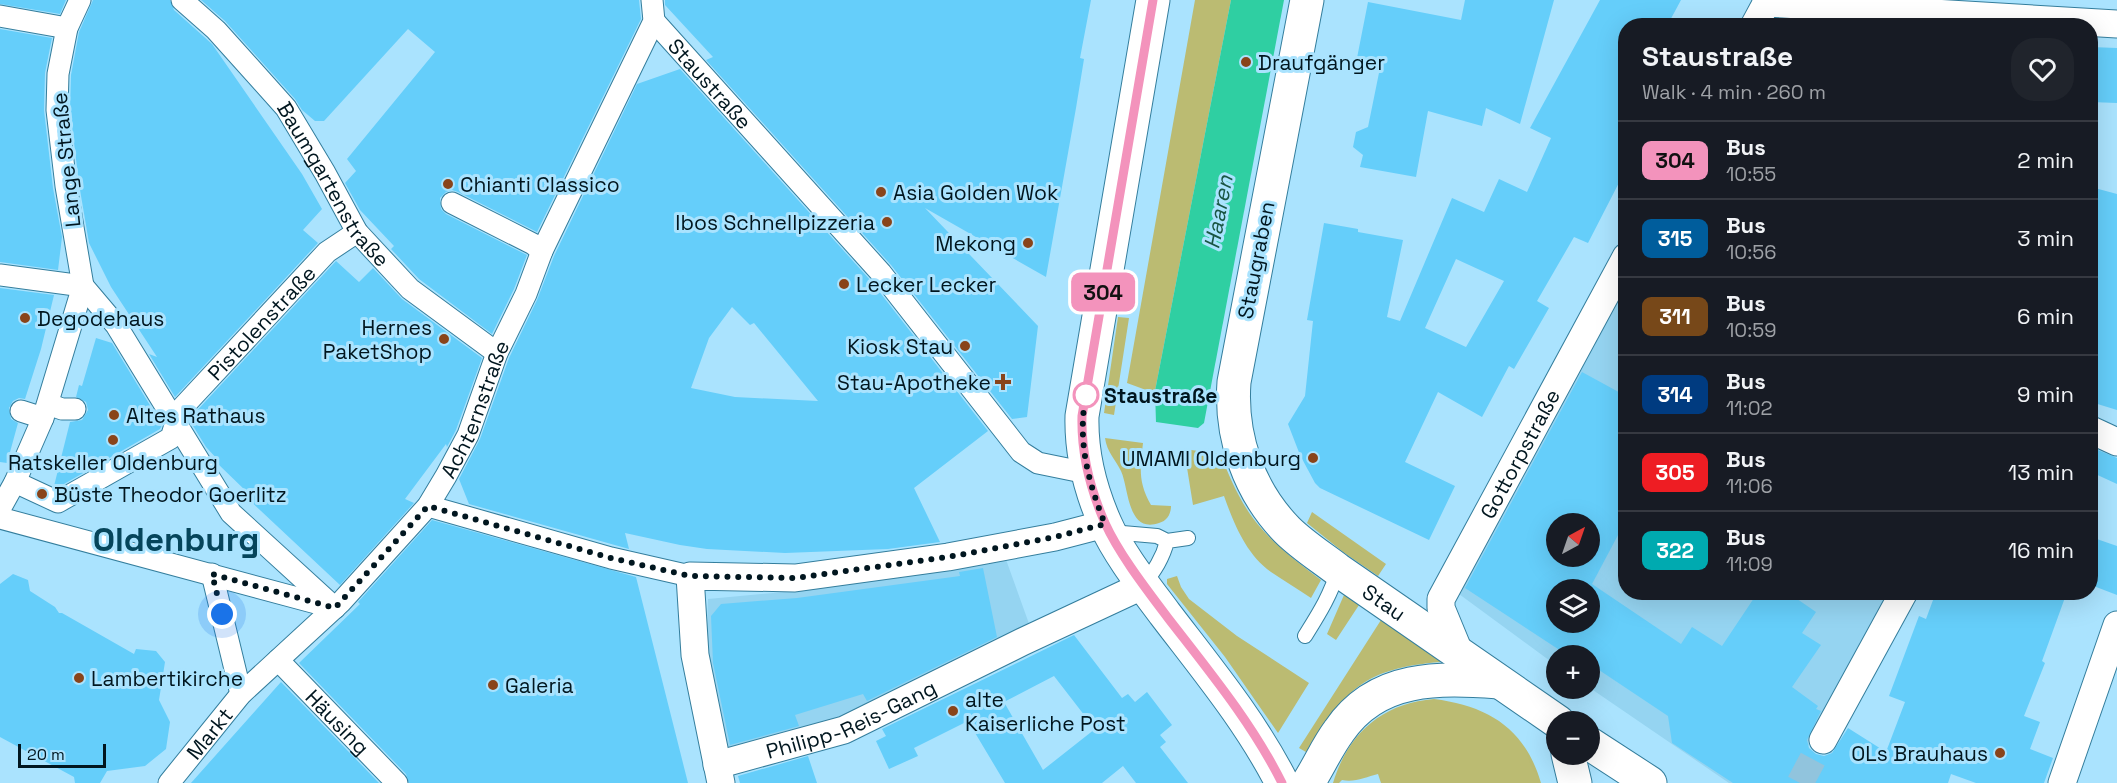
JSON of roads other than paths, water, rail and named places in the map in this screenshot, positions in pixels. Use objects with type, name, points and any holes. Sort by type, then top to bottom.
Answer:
[{"type":"street","name":"Lange Straße","points":[[80,0],[68,28],[58,74],[57,110],[66,186],[83,286]]},
{"type":"street","name":"Baumgartenstraße","points":[[182,0],[216,30],[286,108],[357,232],[410,290],[497,353]]},
{"type":"street","points":[[1153,0],[1082,416],[1084,452],[1088,473],[1107,528],[1144,585],[1261,744],[1282,783]]},
{"type":"street","name":"Staugraben","points":[[1274,514],[1250,476],[1240,453],[1233,399],[1241,339],[1307,0]]},
{"type":"street","name":"Staustraße","points":[[653,10],[881,273],[1021,452],[1038,463],[1088,473]]},
{"type":"street","name":"Achternstraße","points":[[335,608],[428,506],[468,435],[497,353],[526,294],[542,251],[653,10]]},
{"type":"street","points":[[1762,10],[1965,18]]},
{"type":"street","points":[[0,16],[68,28]]},
{"type":"street","points":[[2098,23],[2117,24]]},
{"type":"street","points":[[452,203],[533,244],[542,251]]},
{"type":"street","name":"Pistolenstraße","points":[[176,424],[180,410],[327,252],[357,232]]},
{"type":"street","name":"Gottorpstraße","points":[[1460,654],[1441,608],[1441,599],[1618,272]]},
{"type":"street","points":[[0,275],[83,286],[116,325],[231,513],[335,608]]},
{"type":"street","points":[[0,509],[15,482],[45,411],[83,286]]},
{"type":"street","points":[[21,411],[75,409]]},
{"type":"street","points":[[15,482],[58,502],[171,438],[176,424]]},
{"type":"street","points":[[2098,433],[2117,442]]},
{"type":"street","points":[[428,506],[611,558],[690,576],[795,578],[948,557],[1107,528]]},
{"type":"street","name":"Stau","points":[[1274,514],[1302,544],[1546,715]]},
{"type":"street","points":[[0,518],[335,608]]},
{"type":"street","points":[[212,574],[242,694]]},
{"type":"street","points":[[690,576],[695,655],[719,774]]},
{"type":"street","name":"Philipp-Reis-Gang","points":[[719,774],[844,730],[1144,585]]},
{"type":"street","points":[[1823,740],[1900,600]]},
{"type":"street","name":"Markt","points":[[169,783],[242,694],[335,608]]},
{"type":"street","points":[[2062,783],[2117,625]]},
{"type":"street","name":"Häusing","points":[[278,660],[397,783]]},
{"type":"street","points":[[1308,783],[1344,724],[1357,709],[1375,696],[1413,682],[1436,680],[1501,682]]},
{"type":"street","points":[[1600,750],[1650,783]]},
{"type":"street","points":[[1571,765],[1575,783]]},
{"type":"lane","points":[[1107,528],[1156,536],[1167,542],[1188,538]]},
{"type":"lane","points":[[1144,585],[1155,570],[1167,542]]},
{"type":"lane","points":[[1305,636],[1323,606],[1338,570]]},
{"type":"water","name":"Haaren","points":[[1231,0],[1284,0],[1204,423],[1198,428],[1156,422],[1155,391]]},
{"type":"tunnel","points":[[1800,783],[1823,740]]},
{"type":"place","name":"Draufgänger","points":[[1246,62]]},
{"type":"place","name":"Chianti Classico","points":[[448,184]]},
{"type":"place","name":"Asia Golden Wok","points":[[881,192]]},
{"type":"place","name":"Ibos Schnellpizzeria","points":[[887,222]]},
{"type":"place","name":"Mekong","points":[[1028,243]]},
{"type":"place","name":"Lecker Lecker","points":[[844,284]]},
{"type":"place","name":"Degodehaus","points":[[25,318]]},
{"type":"place","name":"Hernes PaketShop","points":[[444,339]]},
{"type":"place","name":"Kiosk Stau","points":[[965,346]]},
{"type":"place","name":"Stau-Apotheke","points":[[1003,382]]},
{"type":"place","name":"Staustraße","points":[[1086,395]]},
{"type":"place","name":"Altes Rathaus","points":[[114,415]]},
{"type":"place","name":"Ratskeller Oldenburg","points":[[113,440]]},
{"type":"place","name":"UMAMI Oldenburg","points":[[1313,458]]},
{"type":"place","name":"Büste Theodor Goerlitz","points":[[42,494]]},
{"type":"place","name":"Lambertikirche","points":[[79,678]]},
{"type":"place","name":"Galeria","points":[[493,685]]},
{"type":"place","name":"alte Kaiserliche Post","points":[[953,711]]},
{"type":"place","name":"OLs Brauhaus","points":[[2000,753]]},
{"type":"district","name":"Oldenburg","points":[[176,540]]}]
